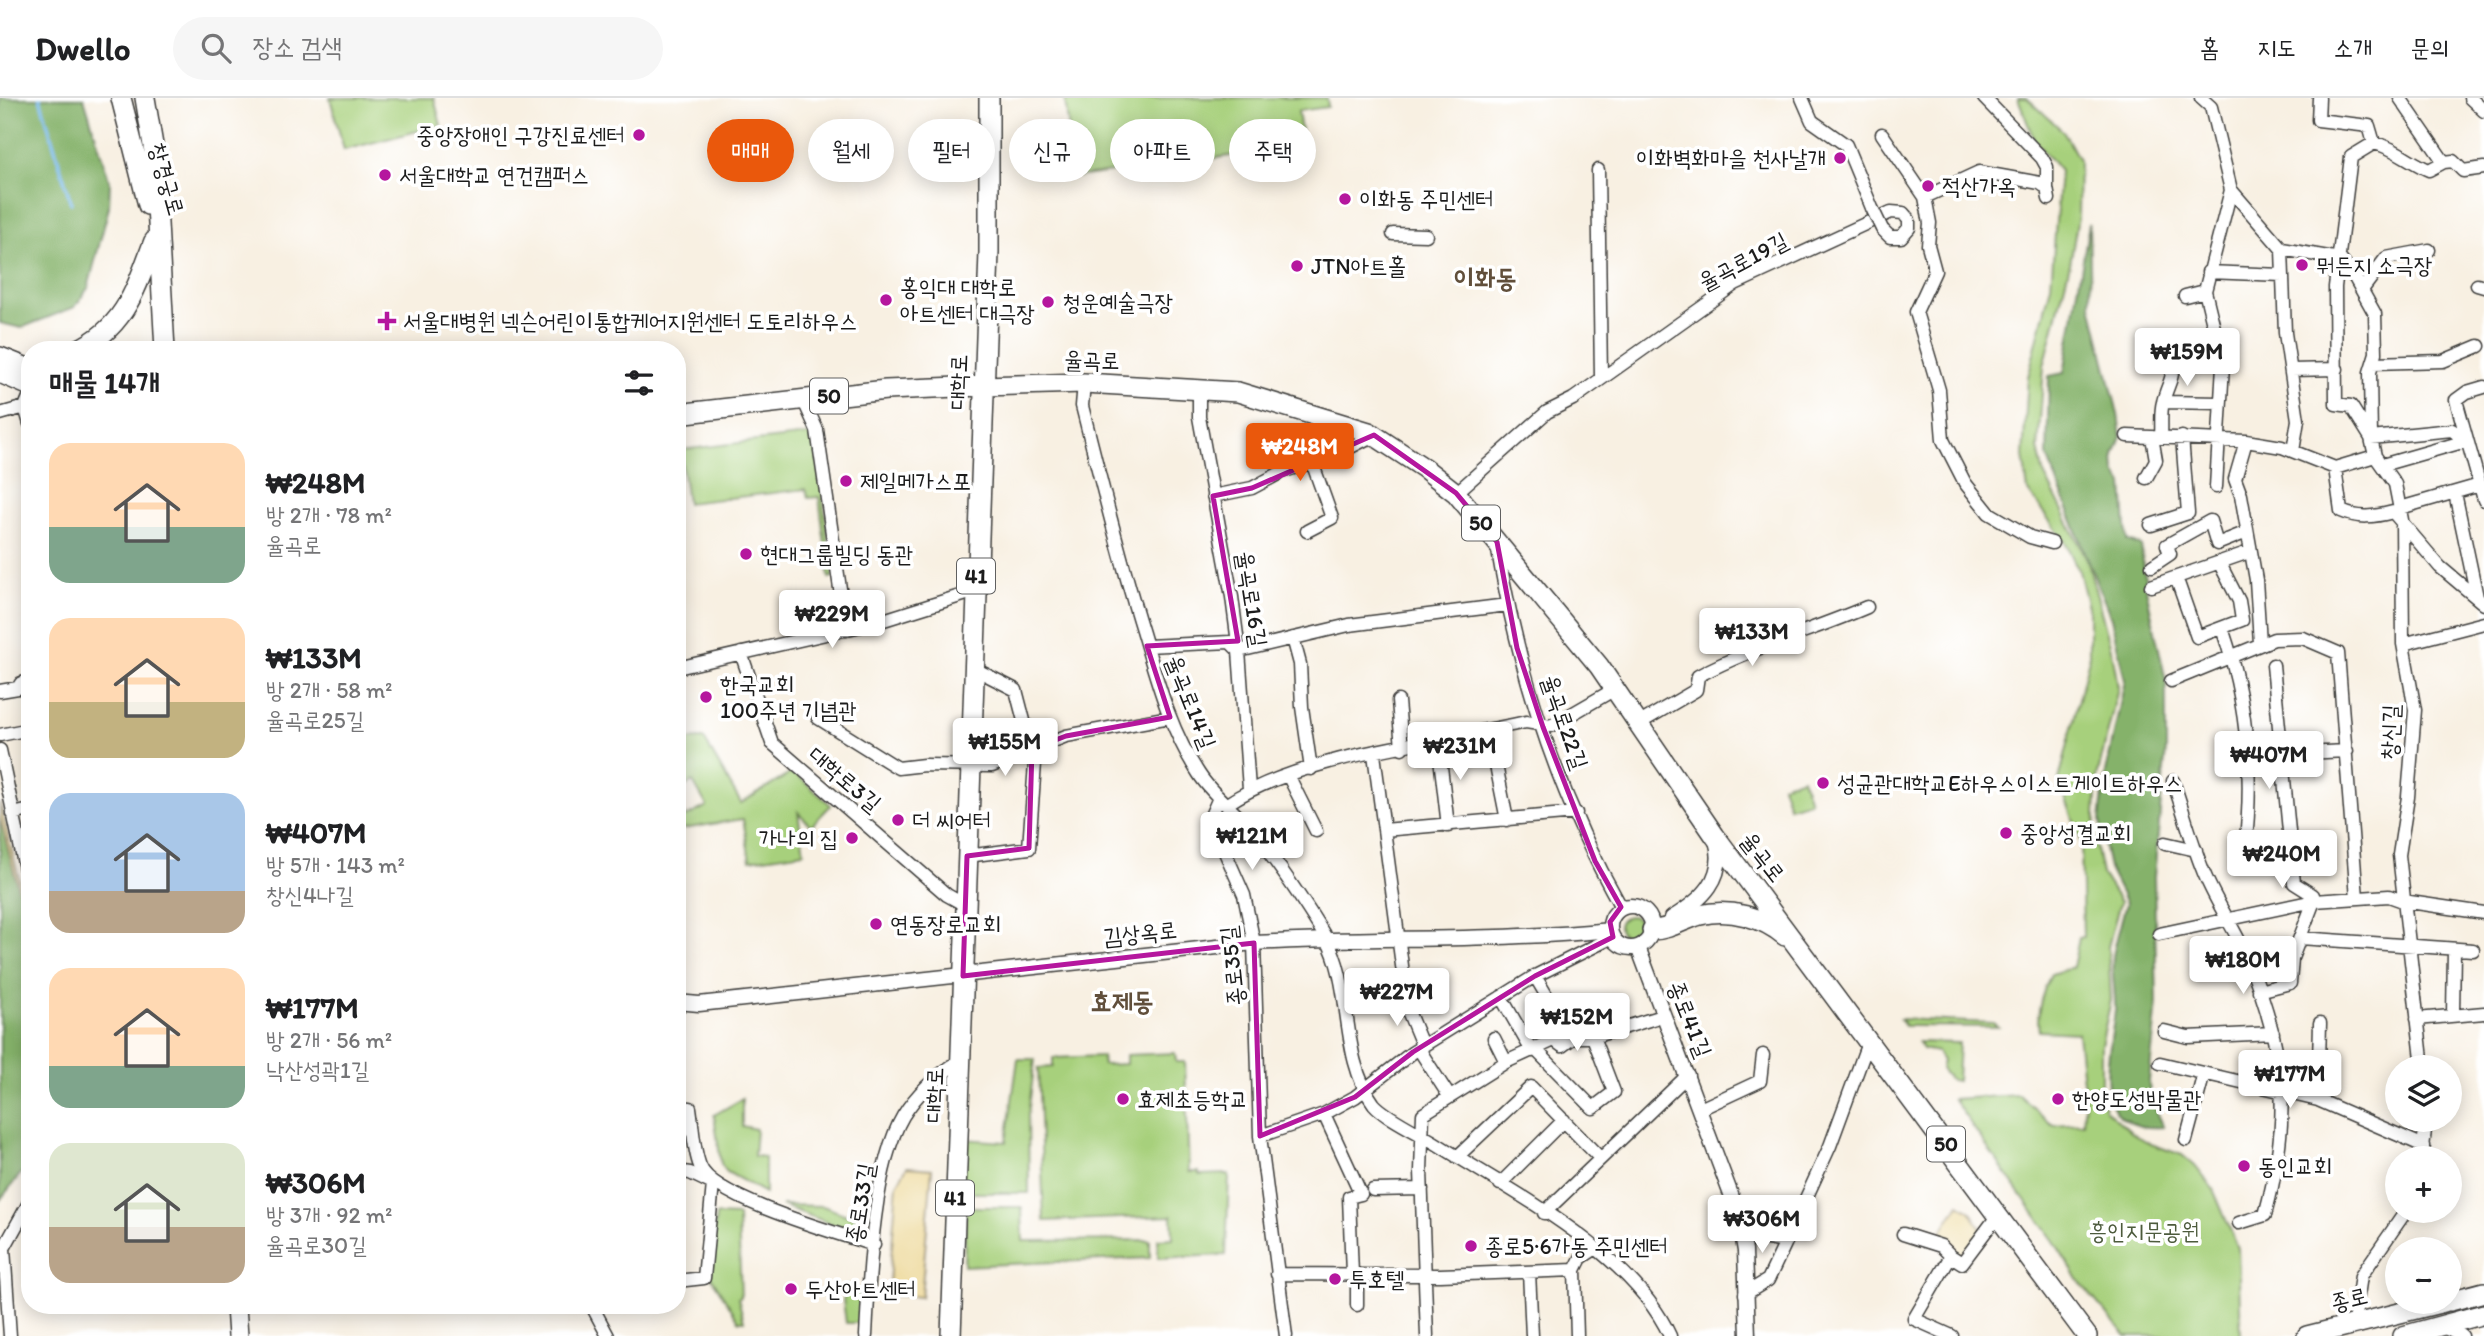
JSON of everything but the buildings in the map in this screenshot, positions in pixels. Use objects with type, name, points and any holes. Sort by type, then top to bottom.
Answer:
[{"type":"main road","name":"창경궁로","points":[[121,98],[157,233]]},
{"type":"main road","name":"창경궁로","points":[[145,98],[155,151],[164,341]]},
{"type":"main road","name":"대학로","points":[[951,1336],[982,386],[989,252],[989,98]]},
{"type":"main road","points":[[93,341],[103,335],[119,318],[133,294],[157,233]]},
{"type":"main road","points":[[2,363],[21,360]]},
{"type":"main road","points":[[2,363],[21,367]]},
{"type":"main road","points":[[2,363],[21,379]]},
{"type":"main road","name":"율곡로","points":[[686,413],[886,390],[1084,383],[1238,392],[1374,435],[1456,493],[1615,689],[1715,836],[1805,952],[2087,1336]]},
{"type":"main road","points":[[1652,927],[1671,927],[1700,915],[1722,913],[1749,916],[1772,925],[1805,952]]},
{"type":"main road","points":[[2462,1298],[2484,1292]]},
{"type":"main road","points":[[237,1314],[238,1336]]},
{"type":"main road","name":"종로","points":[[2307,1336],[2390,1314]]},
{"type":"main road","points":[[2403,1336],[2439,1333],[2484,1314]]},
{"type":"main road","points":[[2072,1317],[2101,1336]]},
{"type":"street","name":"율곡로19길","points":[[1456,493],[1547,412],[1573,399],[1735,284],[1891,212],[1899,211],[1909,220],[1907,232],[1901,237],[1890,237],[1882,229],[1872,208],[1846,145],[1812,121],[1802,98]]},
{"type":"street","points":[[1984,98],[2042,158],[2045,174],[2033,181]]},
{"type":"street","points":[[2319,98],[2318,120],[2369,126],[2374,143]]},
{"type":"street","points":[[2400,98],[2444,162]]},
{"type":"street","points":[[2470,98],[2484,111]]},
{"type":"street","points":[[2211,101],[2231,190],[2281,249],[2298,420],[2293,452]]},
{"type":"street","points":[[1882,134],[1925,197],[1930,223],[1928,245],[1935,271],[1916,316],[1939,390],[1941,429],[1950,454],[1965,483],[1989,513],[2030,537],[2052,543]]},
{"type":"street","points":[[1925,197],[1979,172],[2033,181],[2048,194],[2047,167],[2034,140]]},
{"type":"street","points":[[2281,249],[2340,260],[2351,157],[2374,143],[2385,145],[2410,162],[2429,170],[2444,162],[2454,161],[2463,171],[2484,168]]},
{"type":"street","points":[[1598,170],[1601,377]]},
{"type":"street","points":[[2216,488],[2216,438],[2224,365],[2205,291],[2231,190]]},
{"type":"street","points":[[1393,234],[1426,235]]},
{"type":"street","points":[[2362,290],[2386,258],[2429,250]]},
{"type":"street","name":"창신길","points":[[2340,260],[2362,290],[2375,314],[2376,353],[2370,372],[2371,438]]},
{"type":"street","name":"창신길","points":[[2340,260],[2335,287],[2336,404],[2351,406],[2371,438],[2378,461],[2395,484],[2401,514],[2403,644],[2415,710],[2408,797],[2399,855],[2421,1055]]},
{"type":"street","points":[[2208,272],[2282,275]]},
{"type":"street","points":[[2185,296],[2205,291]]},
{"type":"street","points":[[2373,363],[2443,361],[2479,346]]},
{"type":"street","points":[[2146,478],[2156,460],[2163,402],[2173,375],[2172,360],[2165,348]]},
{"type":"street","points":[[2291,370],[2337,369]]},
{"type":"street","name":"율곡로14길","points":[[1084,383],[1082,406],[1120,558],[1170,717],[1199,774],[1222,802],[1251,830],[1326,939],[1335,960],[1357,1063],[1366,1089]]},
{"type":"street","points":[[2484,387],[2467,392],[2456,400],[2484,500]]},
{"type":"street","name":"율곡로16길","points":[[1199,389],[1199,417],[1239,651],[1249,789]]},
{"type":"street","points":[[803,399],[817,429],[846,630]]},
{"type":"street","points":[[2163,402],[2220,403]]},
{"type":"street","points":[[0,414],[21,404]]},
{"type":"street","points":[[2371,438],[2452,430],[2466,441]]},
{"type":"street","points":[[1213,496],[1252,488],[1282,472],[1374,435]]},
{"type":"street","points":[[2127,436],[2246,441],[2293,452],[2335,468],[2466,441]]},
{"type":"street","points":[[2151,525],[2188,513],[2182,437]]},
{"type":"street","points":[[2246,441],[2235,479],[2241,495],[2260,610],[2260,643]]},
{"type":"street","points":[[1307,531],[1332,518],[1312,461]]},
{"type":"street","points":[[2335,468],[2341,511],[2354,517],[2375,517],[2393,512],[2401,514],[2480,485]]},
{"type":"street","name":"창신길","points":[[2455,493],[2480,600]]},
{"type":"street","name":"창신길","points":[[2401,514],[2440,567],[2480,600]]},
{"type":"street","points":[[2152,566],[2170,554],[2167,545],[2210,521],[2217,544],[2247,531]]},
{"type":"street","name":"율곡로22길","points":[[1497,542],[1517,648],[1543,727],[1595,861],[1621,907]]},
{"type":"street","points":[[2151,586],[2177,580],[2249,552]]},
{"type":"street","points":[[2177,580],[2197,637],[2222,628],[2242,620],[2239,601],[2220,564]]},
{"type":"street","points":[[686,666],[846,630],[976,591]]},
{"type":"street","points":[[1239,651],[1349,625],[1507,605]]},
{"type":"street","points":[[1638,723],[1696,690],[1698,676],[1726,661],[1816,629],[1867,607]]},
{"type":"street","points":[[2403,644],[2484,623]]},
{"type":"street","points":[[2222,628],[2240,681],[2248,762],[2249,815],[2245,848],[2291,852]]},
{"type":"street","points":[[1293,638],[1300,664],[1311,769]]},
{"type":"street","points":[[2171,681],[2274,639],[2303,638],[2338,653],[2357,898]]},
{"type":"street","name":"율곡로14길","points":[[1147,646],[1230,642],[1239,651]]},
{"type":"street","name":"대학로3길","points":[[741,653],[772,743],[947,895],[965,905]]},
{"type":"street","points":[[2259,991],[2290,982],[2292,958],[2314,901],[2313,895],[2294,883],[2273,665]]},
{"type":"street","points":[[967,856],[1028,848],[1035,763],[1016,690],[973,668]]},
{"type":"street","points":[[0,691],[18,688],[21,683]]},
{"type":"street","points":[[1222,802],[1288,775],[1374,754],[1525,722],[1543,727],[1551,726],[1615,689]]},
{"type":"street","points":[[1398,701],[1402,748]]},
{"type":"street","points":[[818,718],[898,768],[924,765],[992,766],[1066,736],[1170,717]]},
{"type":"street","points":[[1489,730],[1507,820]]},
{"type":"street","points":[[0,735],[21,731]]},
{"type":"street","points":[[1438,741],[1448,826]]},
{"type":"street","points":[[0,750],[21,851]]},
{"type":"street","points":[[2282,754],[2347,751]]},
{"type":"street","points":[[1374,754],[1408,1011],[1422,1054],[1449,1096]]},
{"type":"street","points":[[1288,775],[1316,831]]},
{"type":"street","points":[[2173,781],[2196,850],[2250,963],[2273,1033],[2283,1091],[2277,1173],[2265,1215],[2239,1223]]},
{"type":"street","name":"종로35길","points":[[1222,802],[1210,817],[1244,895],[1254,943],[1260,1136],[1277,1273],[1285,1312],[1286,1336]]},
{"type":"street","points":[[13,814],[21,812]]},
{"type":"street","points":[[1384,830],[1576,813]]},
{"type":"street","points":[[1652,927],[1688,909],[1715,883],[1719,850],[1715,836]]},
{"type":"street","points":[[2165,843],[2196,850]]},
{"type":"street","points":[[2159,934],[2314,901],[2357,898],[2389,896],[2403,901],[2484,913]]},
{"type":"street","points":[[1632,905],[1642,909],[1652,927],[1648,940],[1638,947],[1620,944],[1611,933],[1609,922],[1621,907],[1632,905]]},
{"type":"street","points":[[1260,1136],[1324,1114],[1366,1089],[1421,1047],[1535,976],[1611,933]]},
{"type":"street","name":"김상옥로","points":[[686,1003],[699,1004],[1254,943],[1611,933]]},
{"type":"street","points":[[2300,938],[2473,950]]},
{"type":"street","name":"종로41길","points":[[1638,947],[1662,1016],[1688,1075],[1743,1235],[1748,1336]]},
{"type":"street","points":[[2453,1015],[2454,949]]},
{"type":"street","points":[[1535,976],[1574,1037]]},
{"type":"street","points":[[1501,998],[1533,1050],[1593,1108],[1614,1092],[1593,1037]]},
{"type":"street","points":[[2417,1019],[2484,1013]]},
{"type":"street","points":[[1427,1336],[1422,1189],[1423,1114],[1506,1062],[1554,1041],[1562,1046],[1574,1037],[1593,1037],[1662,1016]]},
{"type":"street","points":[[2318,1100],[2320,1023]]},
{"type":"street","points":[[2164,1031],[2188,1037],[2273,1033]]},
{"type":"street","points":[[1494,1038],[1506,1062]]},
{"type":"street","points":[[1745,1294],[1768,1280],[1830,1146],[1869,1040]]},
{"type":"street","points":[[1700,1109],[1760,1081],[1763,1055]]},
{"type":"street","name":"종로33길","points":[[866,1336],[883,1173],[903,1117],[935,1076],[960,1061]]},
{"type":"street","points":[[2160,1063],[2318,1100],[2411,1146]]},
{"type":"street","points":[[2186,1140],[2204,1073]]},
{"type":"street","points":[[1544,1213],[1688,1075]]},
{"type":"street","points":[[1457,1157],[1531,1087],[1600,1158]]},
{"type":"street","points":[[1366,1089],[1375,1105],[1596,1248],[1631,1277],[1650,1298],[1670,1336]]},
{"type":"street","points":[[686,1106],[690,1108],[700,1168],[713,1184],[704,1278],[686,1280]]},
{"type":"street","points":[[1324,1114],[1361,1194],[1349,1197],[1357,1304]]},
{"type":"street","points":[[1500,1184],[1564,1120]]},
{"type":"street","points":[[686,1172],[773,1211],[874,1245]]},
{"type":"street","points":[[1373,1190],[1422,1189]]},
{"type":"street","points":[[1903,1234],[1941,1245],[1962,1263],[1997,1215]]},
{"type":"street","points":[[10,1336],[4,1248],[21,1218]]},
{"type":"street","points":[[2354,1322],[2361,1276],[2398,1223]]},
{"type":"street","points":[[1743,1235],[1786,1242]]},
{"type":"street","points":[[1577,1336],[1575,1270],[1581,1258],[1596,1248]]},
{"type":"street","points":[[1951,1256],[1914,1319],[1952,1336]]},
{"type":"street","points":[[1277,1273],[1425,1274],[1575,1270]]},
{"type":"street","points":[[1529,1272],[1532,1336]]},
{"type":"street","points":[[596,1314],[608,1336]]},
{"type":"street","points":[[2439,1333],[2462,1336]]},
{"type":"highlighted area","points":[[1374,435],[1424,468],[1456,493],[1497,542],[1517,648],[1543,727],[1595,861],[1621,907],[1610,922],[1613,937],[1535,976],[1413,1052],[1355,1097],[1260,1136],[1254,943],[963,976],[967,856],[1029,848],[1032,749],[1066,736],[1170,717],[1147,646],[1238,641],[1213,496],[1252,488]]},
{"type":"green space","points":[[0,98],[84,98],[110,183],[109,207],[88,288],[75,307],[21,328],[0,323]]},
{"type":"green space","points":[[330,98],[434,98],[441,125],[344,150]]},
{"type":"green space","points":[[1327,98],[1328,107],[1298,111],[1299,119],[1229,119],[1229,156],[1215,158],[1215,119],[1110,119],[1110,172],[1096,174],[1096,119],[1067,119],[1065,100]]},
{"type":"green space","name":"흥인지문공원","points":[[2018,98],[2027,98],[2064,132],[2079,160],[2078,217],[2070,264],[2044,366],[2038,448],[2043,472],[2087,559],[2113,656],[2118,688],[2097,778],[2094,834],[2102,874],[2120,902],[2108,947],[2111,1000],[2101,1045],[2101,1094],[2105,1109],[2131,1132],[2151,1144],[2182,1155],[2195,1166],[2213,1189],[2238,1248],[2241,1336],[2126,1336],[2081,1284],[2054,1241],[1953,1099],[2019,1095],[2053,1125],[2083,1123],[2085,1101],[2078,1033],[2039,1031],[2038,1017],[2042,995],[2051,974],[2073,967],[2079,938],[2083,937],[2081,841],[2059,780],[2089,658],[2089,611],[2079,571],[2065,542],[2028,491],[2023,456],[2028,377],[2051,285],[2060,171],[2034,140]]},
{"type":"green space","points":[[2089,224],[2091,305],[2118,414],[2121,437],[2114,455],[2115,472],[2123,484],[2127,541],[2141,545],[2147,594],[2166,681],[2166,749],[2154,877],[2157,1003],[2149,1081],[2150,1097],[2164,1127],[2139,1126],[2122,1118],[2112,1105],[2108,1088],[2107,1069],[2115,1010],[2113,956],[2126,903],[2109,869],[2100,821],[2104,782],[2125,680],[2111,618],[2047,456],[2049,376],[2064,373]]},
{"type":"green space","points":[[815,434],[833,577],[829,578],[819,497],[808,498],[806,489],[687,503],[686,449]]},
{"type":"green space","points":[[704,739],[741,803],[793,772],[831,805],[811,826],[798,812],[804,852],[750,860],[743,819],[686,828],[686,817],[707,806],[693,782],[686,786],[686,740]]},
{"type":"green space","points":[[1802,778],[1810,801],[1789,807],[1782,785]]},
{"type":"green space","points":[[0,817],[21,899],[21,1173],[0,1200]]},
{"type":"green space","points":[[1626,916],[1634,916],[1641,923],[1641,931],[1634,938],[1626,938],[1619,931],[1619,923]]},
{"type":"green space","points":[[1900,1019],[1993,1023],[1998,1027],[1905,1026]]},
{"type":"green space","points":[[1918,1042],[1959,1043],[1957,1081],[1950,1080],[1941,1069],[1943,1061],[1937,1052],[1922,1049]]},
{"type":"green space","points":[[1175,1053],[1176,1062],[1185,1062],[1189,1172],[1199,1172],[1199,1175],[1229,1174],[1226,1255],[1158,1258],[1158,1239],[1173,1238],[1172,1216],[1044,1221],[1038,1068],[1053,1067],[1053,1058],[1102,1056],[1103,1065],[1126,1064],[1126,1055]]},
{"type":"green space","points":[[1018,1059],[1035,1059],[1028,1115],[1029,1193],[961,1193],[963,1139],[1006,1142]]},
{"type":"green space","points":[[742,1099],[742,1126],[756,1129],[754,1156],[765,1157],[765,1193],[727,1172],[721,1164],[714,1115]]},
{"type":"green space","points":[[781,1205],[823,1206],[865,1222],[863,1231],[858,1234]]},
{"type":"green space","points":[[966,1207],[1022,1207],[1023,1241],[1150,1240],[1150,1258],[964,1266]]},
{"type":"green space","points":[[716,1215],[738,1216],[741,1297],[738,1298],[744,1321],[739,1321],[710,1275]]},
{"type":"green space","points":[[848,1285],[862,1291],[859,1323],[846,1323],[843,1300]]},
{"type":"sand","points":[[0,803],[21,887],[21,899],[0,817]]},
{"type":"sand","points":[[907,1167],[932,1169],[921,1297],[888,1295],[897,1184]]},
{"type":"sand","points":[[1959,1204],[1970,1211],[1982,1230],[1960,1259],[1943,1245],[1939,1236]]},
{"type":"waterway","points":[[40,98],[71,203]]},
{"type":"place","name":"중앙장애인 구강진료센터","points":[[639,135]]},
{"type":"place","name":"이화벽화마을 천사날개","points":[[1840,158]]},
{"type":"place","name":"서울대학교 연건캠퍼스","points":[[385,175]]},
{"type":"place","name":"적산가옥","points":[[1928,186]]},
{"type":"place","name":"이화동 주민센터","points":[[1345,199]]},
{"type":"place","name":"뭐든지 소극장","points":[[2302,265]]},
{"type":"place","name":"JTN아트홀","points":[[1297,266]]},
{"type":"place","name":"홍익대 대학로 아트센터 대극장","points":[[886,300]]},
{"type":"place","name":"청운예술극장","points":[[1048,302]]},
{"type":"place","name":"서울대병원 넥슨어린이통합케어지원센터 도토리하우스","points":[[387,321]]},
{"type":"place","name":"제일메가스포","points":[[846,481]]},
{"type":"place","name":"현대그룹빌딩 동관","points":[[746,554]]},
{"type":"place","name":"한국교회 100주년 기념관","points":[[706,697]]},
{"type":"place","name":"성균관대학교E하우스이스트게이트하우스","points":[[1823,783]]},
{"type":"place","name":"더 씨어터","points":[[898,820]]},
{"type":"place","name":"중앙성결교회","points":[[2006,833]]},
{"type":"place","name":"가나의 집","points":[[852,838]]},
{"type":"place","name":"연동장로교회","points":[[876,924]]},
{"type":"place","name":"효제초등학교","points":[[1123,1099]]},
{"type":"place","name":"한양도성박물관","points":[[2058,1099]]},
{"type":"place","name":"동인교회","points":[[2244,1166]]},
{"type":"place","name":"종로5·6가동 주민센터","points":[[1471,1246]]},
{"type":"place","name":"투호텔","points":[[1335,1279]]},
{"type":"place","name":"두산아트센터","points":[[791,1289]]},
{"type":"district","name":"이화동","points":[[1485,278]]},
{"type":"district","name":"효제동","points":[[1122,1001]]}]
